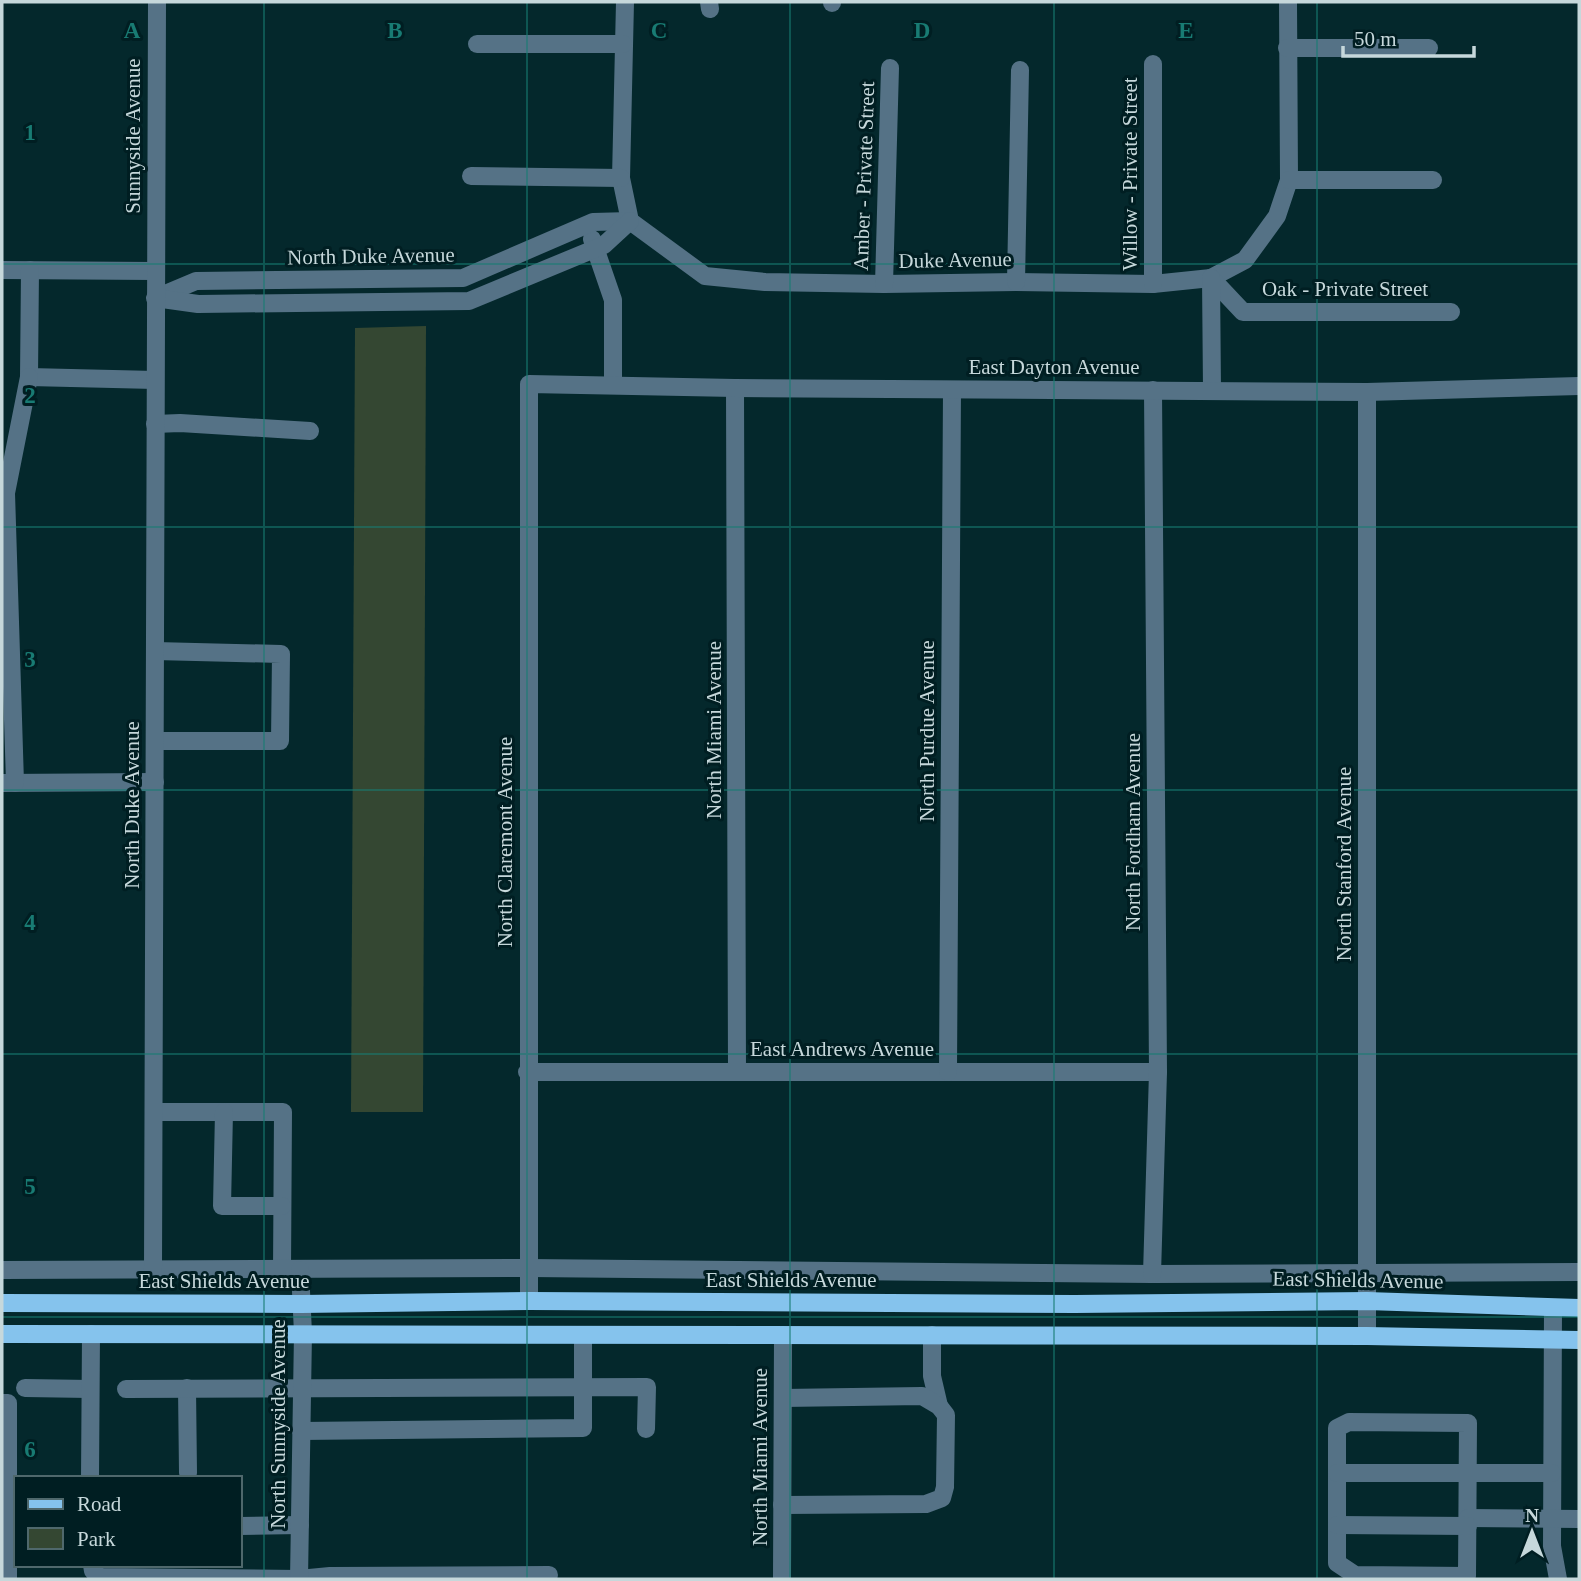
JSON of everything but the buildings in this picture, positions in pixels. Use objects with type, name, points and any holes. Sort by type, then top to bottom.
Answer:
[{"type":"main road","name":"East Shields Avenue","points":[[2,1303],[302,1304],[528,1301],[1075,1304],[1367,1301],[1579,1308]]},
{"type":"main road","points":[[2,1334],[1367,1336],[1579,1340]]},
{"type":"street","name":"Sunnyside Avenue","points":[[155,271],[157,2]]},
{"type":"street","points":[[155,298],[198,304],[469,301],[604,245],[629,221],[621,178],[625,2]]},
{"type":"street","name":"Duke Avenue","points":[[629,221],[705,276],[765,282],[1153,284],[1211,278],[1245,260],[1277,216],[1289,180],[1288,2]]},
{"type":"street","points":[[477,44],[623,44]]},
{"type":"street","points":[[1287,48],[1429,48]]},
{"type":"street","name":"Willow - Private Street","points":[[1153,64],[1153,284]]},
{"type":"street","name":"Amber - Private Street","points":[[884,284],[890,68]]},
{"type":"street","points":[[1016,282],[1020,70]]},
{"type":"street","points":[[471,176],[621,178]]},
{"type":"street","points":[[1289,180],[1433,180]]},
{"type":"street","name":"North Duke Avenue","points":[[155,298],[196,281],[463,278],[593,222],[629,221]]},
{"type":"street","points":[[586,227],[596,247],[613,300],[613,384]]},
{"type":"street","points":[[2,270],[155,271]]},
{"type":"street","points":[[30,270],[29,377],[6,493],[9,783],[155,782]]},
{"type":"street","name":"North Duke Avenue","points":[[153,1270],[155,271]]},
{"type":"street","points":[[1211,278],[1212,390]]},
{"type":"street","name":"Oak - Private Street","points":[[1211,278],[1243,312],[1451,312]]},
{"type":"street","points":[[29,377],[155,380]]},
{"type":"street","name":"East Dayton Avenue","points":[[529,384],[1367,392],[1579,386]]},
{"type":"street","name":"North Claremont Avenue","points":[[528,1301],[529,384]]},
{"type":"street","name":"North Miami Avenue","points":[[735,388],[737,1072]]},
{"type":"street","name":"North Purdue Avenue","points":[[947,1072],[952,390]]},
{"type":"street","name":"North Fordham Avenue","points":[[1152,1275],[1158,1072],[1153,390]]},
{"type":"street","name":"North Stanford Avenue","points":[[1367,392],[1367,1336]]},
{"type":"street","points":[[155,424],[180,423],[310,431]]},
{"type":"street","points":[[155,651],[281,654],[281,741],[155,741]]},
{"type":"street","name":"East Andrews Avenue","points":[[527,1072],[1158,1072]]},
{"type":"street","points":[[154,1112],[224,1112],[222,1206],[282,1206]]},
{"type":"street","name":"North Sunnyside Avenue","points":[[224,1112],[283,1112],[282,1206],[291,1270],[302,1304],[299,1579]]},
{"type":"street","name":"East Shields Avenue","points":[[2,1270],[529,1268],[1152,1275],[1579,1272]]},
{"type":"street","points":[[1553,1308],[1552,1546],[1558,1579]]},
{"type":"street","points":[[90,1476],[91,1334]]},
{"type":"street","points":[[302,1431],[583,1428],[583,1335]]},
{"type":"street","name":"North Miami Avenue","points":[[782,1579],[783,1335]]},
{"type":"street","points":[[932,1335],[932,1366],[939,1406]]},
{"type":"street","points":[[125,1389],[647,1387],[646,1429]]},
{"type":"street","points":[[25,1388],[90,1389]]},
{"type":"street","points":[[187,1388],[188,1473]]},
{"type":"street","points":[[782,1504],[926,1504],[942,1498],[945,1487],[946,1415],[939,1406],[922,1396],[783,1398]]},
{"type":"street","points":[[2,1403],[8,1403],[8,1579]]},
{"type":"street","points":[[1349,1422],[1468,1423],[1467,1576],[1355,1575],[1337,1563],[1337,1473],[1336,1427],[1349,1422]]},
{"type":"street","points":[[1337,1473],[1552,1473]]},
{"type":"street","points":[[1337,1525],[1579,1519]]},
{"type":"street","points":[[242,1526],[300,1525]]},
{"type":"street","points":[[92,1567],[100,1577],[299,1579],[330,1576],[549,1574]]},
{"type":"green space","points":[[426,326],[423,1112],[351,1112],[355,328]]}]
